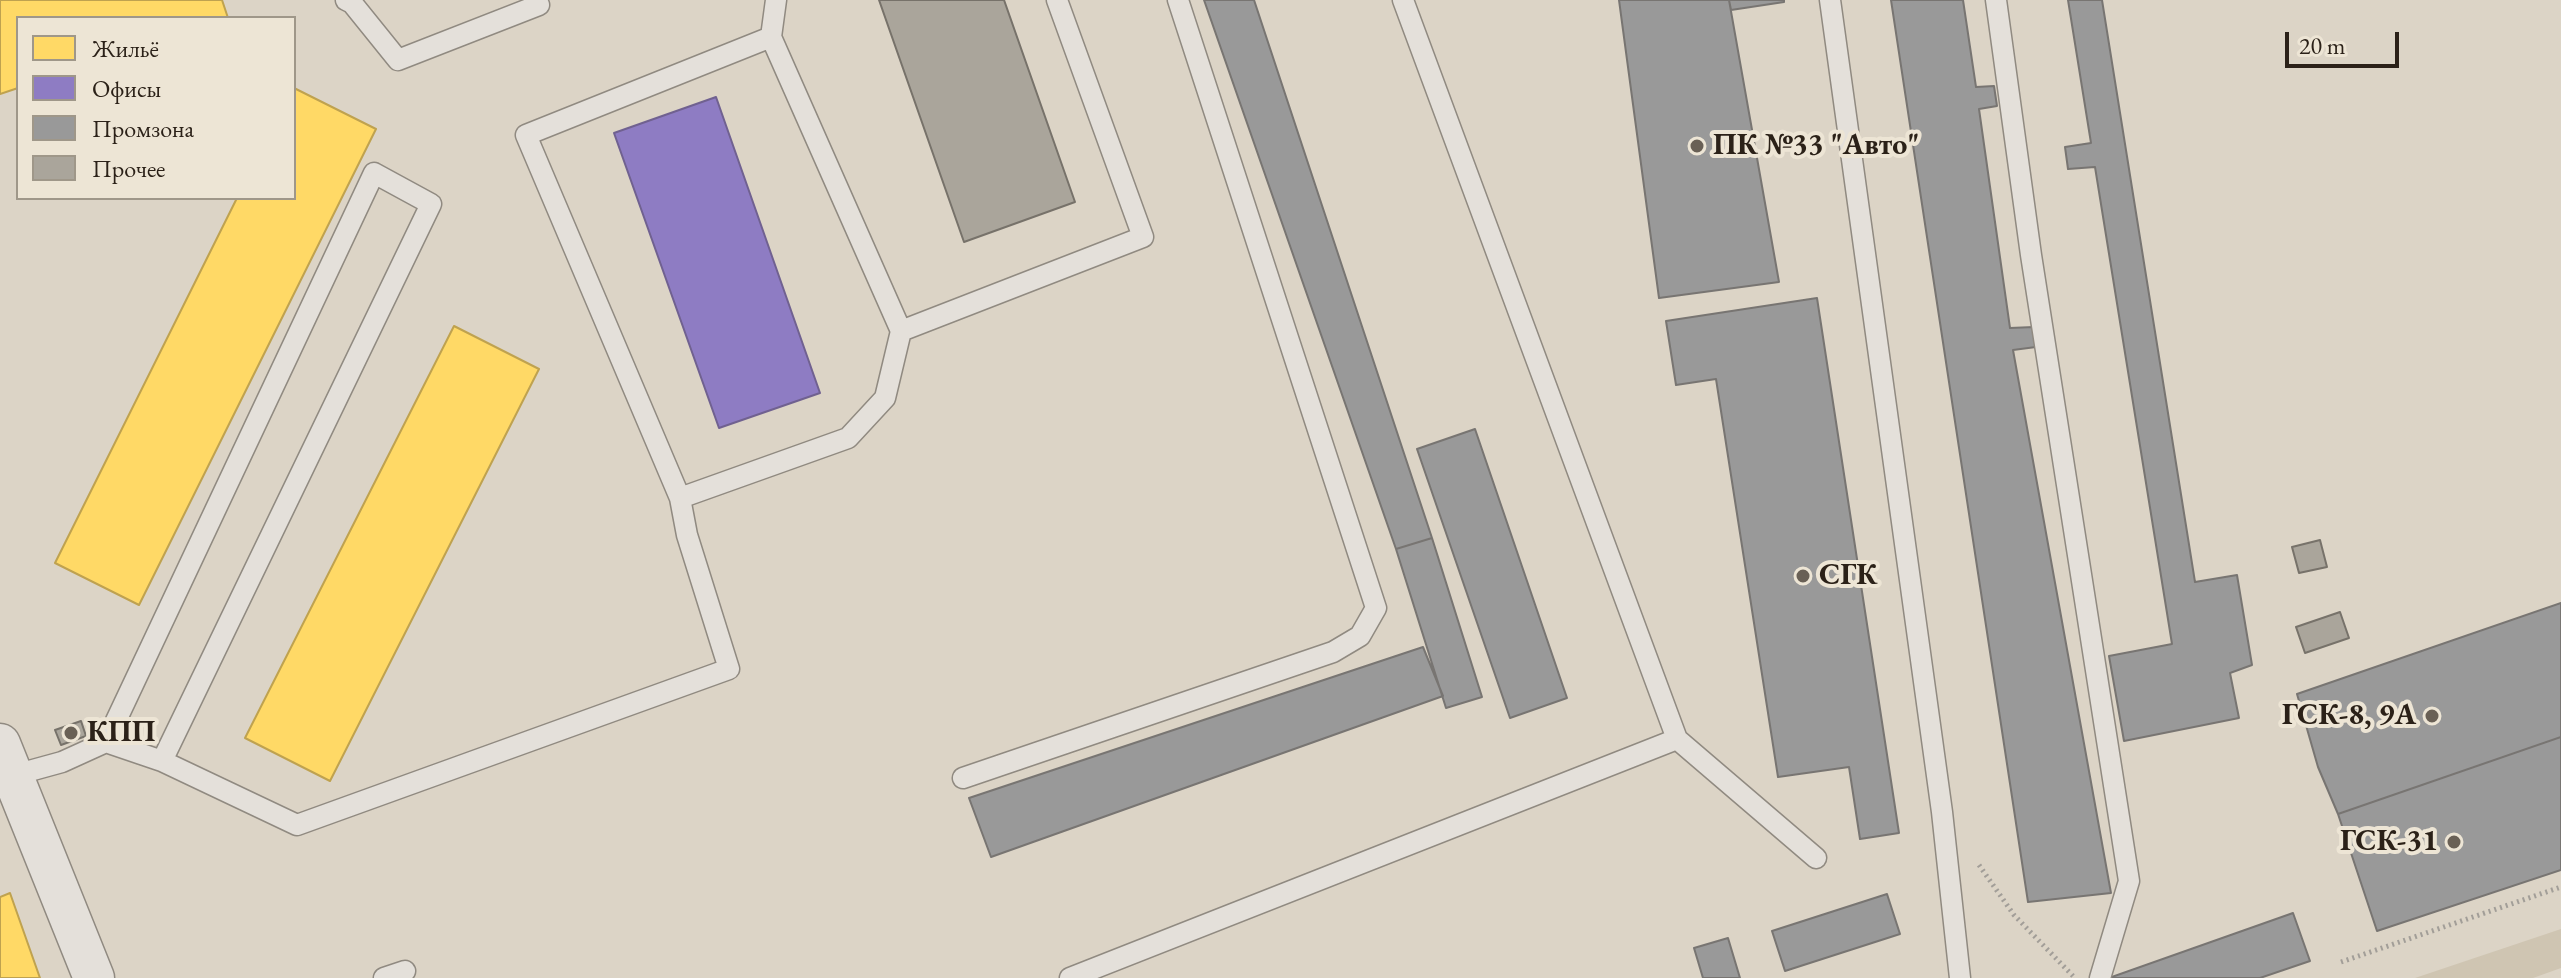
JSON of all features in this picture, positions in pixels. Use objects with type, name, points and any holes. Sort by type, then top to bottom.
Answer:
[{"type":"street","points":[[12,785],[94,978]]},
{"type":"lane","points":[[346,0],[352,3],[398,60],[539,5],[537,0]]},
{"type":"lane","points":[[680,498],[848,438],[885,398],[901,331],[771,37],[776,0]]},
{"type":"lane","points":[[901,331],[1143,237],[1057,0]]},
{"type":"lane","points":[[963,778],[1333,652],[1360,636],[1376,608],[1178,0]]},
{"type":"lane","points":[[1403,0],[1677,739],[1816,858]]},
{"type":"lane","points":[[1830,0],[1942,812],[1960,978]]},
{"type":"lane","points":[[1996,0],[2031,255],[2129,881],[2100,978]]},
{"type":"lane","points":[[106,742],[162,761],[297,825],[729,669],[687,535],[680,498],[526,135],[771,37]]},
{"type":"lane","points":[[12,785],[106,742],[374,173],[431,204],[162,761]]},
{"type":"lane","points":[[1070,978],[1677,739]]},
{"type":"lane","points":[[384,978],[405,971]]},
{"type":"path","points":[[1978,863],[2014,915],[2074,978]]},
{"type":"path","points":[[2341,962],[2561,887]]},
{"type":"shaded area","points":[[2561,929],[2561,968],[2533,978],[2415,978]]},
{"type":"building: Жильё","points":[[0,0],[222,0],[227,16],[16,16],[16,89],[0,94]]},
{"type":"building: Жильё","points":[[296,89],[376,129],[139,605],[55,563],[236,200],[296,200]]},
{"type":"building: Жильё","points":[[454,326],[539,369],[330,781],[245,738]]},
{"type":"building: Жильё","points":[[10,893],[40,978],[0,978],[0,897]]},
{"type":"building: Офисы","points":[[716,97],[820,393],[719,428],[614,133]]},
{"type":"building: Промзона","points":[[1204,0],[1254,0],[1432,538],[1396,549]]},
{"type":"building: Промзона","name":"ПК №33 \"Авто\"","points":[[1619,0],[1729,0],[1779,282],[1659,298]]},
{"type":"building: Промзона","points":[[1729,0],[1784,0],[1784,2],[1731,10]]},
{"type":"building: Промзона","points":[[1891,0],[1963,0],[1976,87],[1994,86],[1997,106],[1979,109],[2010,328],[2034,327],[2036,347],[2013,350],[2111,893],[2028,902]]},
{"type":"building: Промзона","points":[[2068,0],[2102,0],[2195,582],[2237,575],[2252,665],[2230,673],[2239,718],[2124,741],[2109,656],[2172,644],[2095,167],[2068,169],[2065,147],[2091,143]]},
{"type":"building: Промзона","name":"СГК","points":[[1817,298],[1899,833],[1860,839],[1849,767],[1778,777],[1716,379],[1676,385],[1666,321]]},
{"type":"building: Промзона","points":[[1475,429],[1567,698],[1510,718],[1417,449]]},
{"type":"building: Промзона","points":[[1432,538],[1482,697],[1446,708],[1396,549]]},
{"type":"building: Промзона","name":"ГСК-8, 9А","points":[[2561,603],[2561,737],[2338,814],[2318,767],[2297,694]]},
{"type":"building: Промзона","points":[[1423,647],[1443,696],[991,857],[969,798]]},
{"type":"building: Промзона","name":"ГСК-31","points":[[2561,737],[2561,870],[2377,931],[2338,814]]},
{"type":"building: Промзона","points":[[1887,894],[1900,934],[1785,971],[1772,931]]},
{"type":"building: Промзона","points":[[2293,913],[2310,961],[2260,978],[2109,978]]},
{"type":"building: Промзона","points":[[1728,938],[1740,978],[1703,978],[1694,948]]},
{"type":"building: Прочее","points":[[879,0],[1004,0],[1075,202],[964,242]]},
{"type":"building: Прочее","points":[[2320,540],[2327,567],[2299,573],[2292,547]]},
{"type":"building: Прочее","points":[[2340,612],[2349,638],[2305,653],[2296,627]]},
{"type":"building: Прочее","name":"КПП","points":[[81,721],[86,736],[61,745],[55,730]]},
{"type":"place","name":"ПК №33 \"Авто\"","points":[[1697,146]]},
{"type":"place","name":"СГК","points":[[1803,576]]},
{"type":"place","name":"ГСК-8, 9А","points":[[2432,716]]},
{"type":"place","name":"КПП","points":[[71,733]]},
{"type":"place","name":"ГСК-31","points":[[2454,842]]}]
